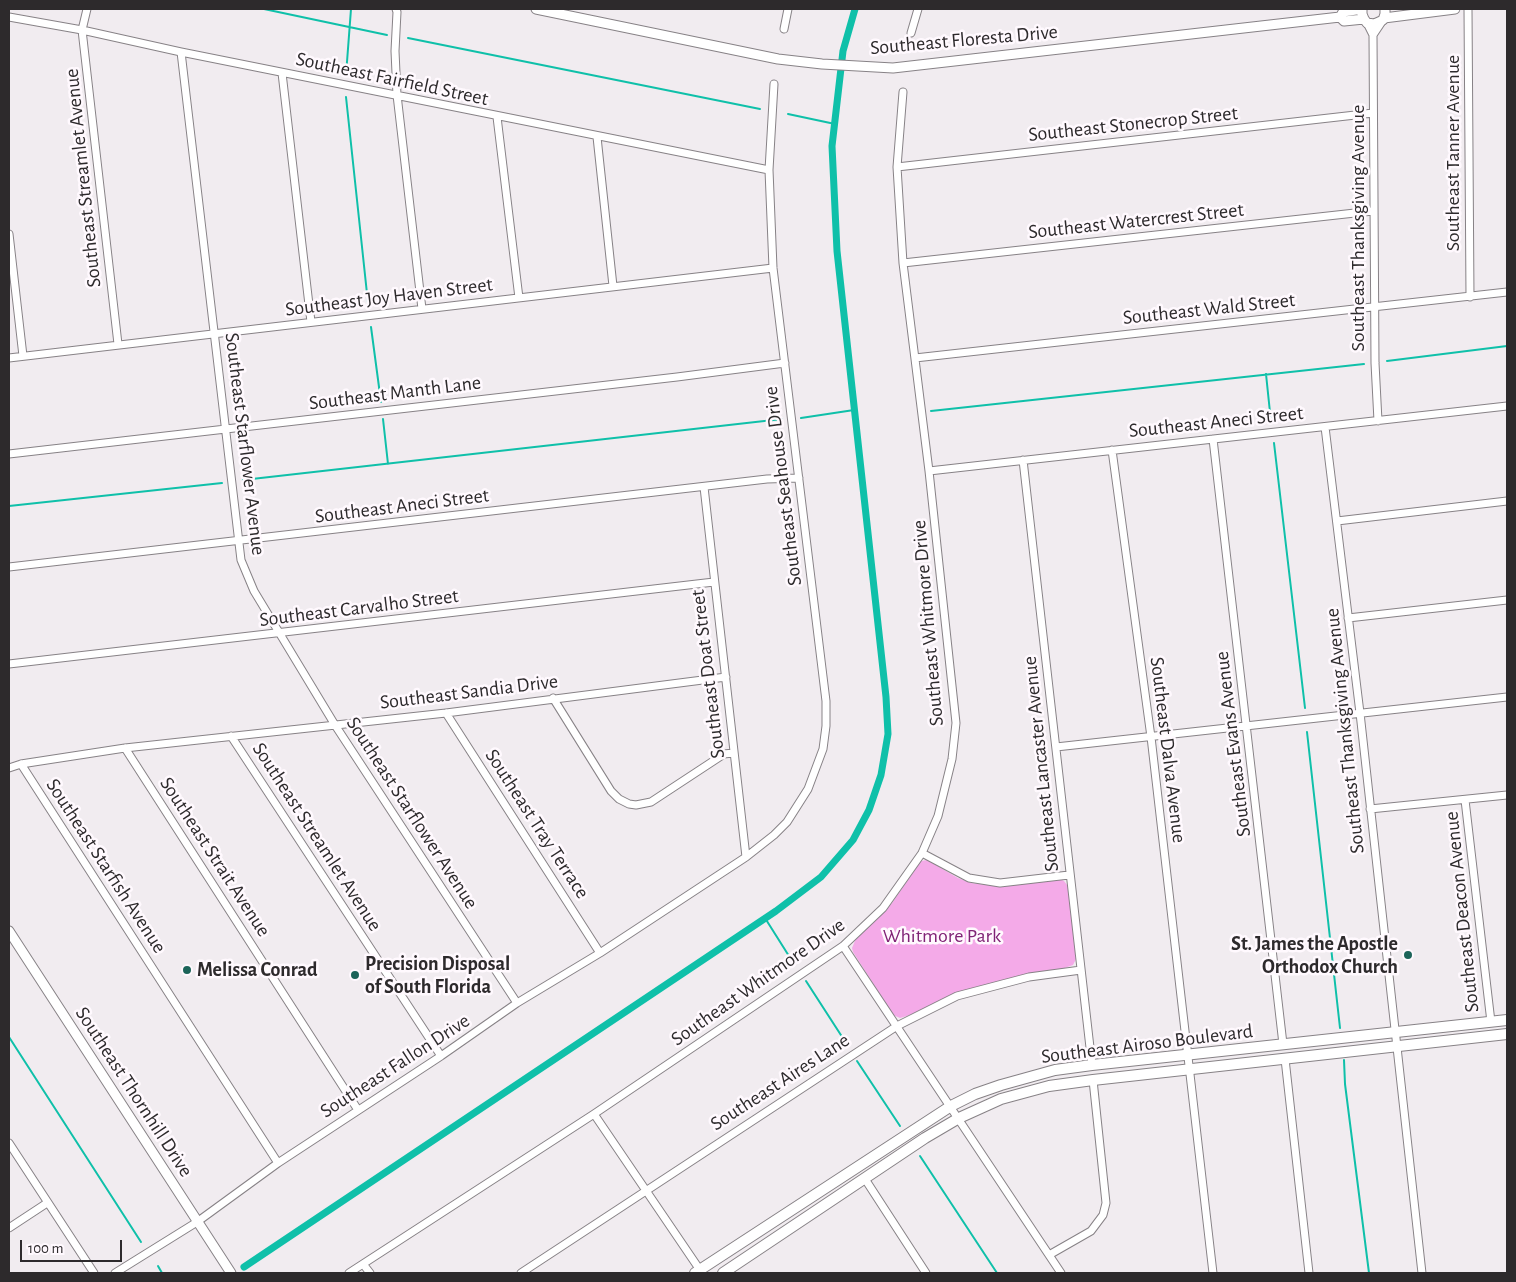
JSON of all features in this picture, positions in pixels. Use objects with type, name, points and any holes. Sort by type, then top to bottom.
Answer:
[{"type":"main road","name":"Southeast Airoso Boulevard","points":[[699,1272],[952,1107],[975,1094],[1026,1077],[1055,1070],[1092,1065],[1507,1020]]},
{"type":"main road","name":"Southeast Airoso Boulevard","points":[[723,1273],[925,1138],[960,1118],[1001,1099],[1050,1086],[1093,1080],[1507,1034]]},
{"type":"main road","points":[[816,1194],[825,1206]]},
{"type":"street","name":"Southeast Streamlet Avenue","points":[[87,9],[82,30],[118,344]]},
{"type":"street","name":"Southeast Floresta Drive","points":[[536,9],[778,59],[822,64],[893,68],[1340,17],[1344,21],[1365,21],[1374,24],[1384,16]]},
{"type":"street","points":[[784,29],[788,9]]},
{"type":"street","points":[[911,33],[918,9]]},
{"type":"street","name":"Southeast Floresta Drive","points":[[1340,17],[1343,12],[1362,9]]},
{"type":"street","points":[[1362,9],[1365,21]]},
{"type":"street","points":[[1373,35],[1384,16],[1455,9]]},
{"type":"street","name":"Southeast Tanner Avenue","points":[[1468,9],[1470,297]]},
{"type":"street","points":[[398,10],[395,51],[397,95],[422,309]]},
{"type":"street","name":"Southeast Fairfield Street","points":[[9,17],[82,30],[497,117],[769,170]]},
{"type":"street","name":"Southeast Thanksgiving Avenue","points":[[1365,21],[1373,35],[1375,363],[1378,421]]},
{"type":"street","name":"Southeast Starflower Avenue","points":[[181,52],[241,560],[254,591],[335,725],[517,1003]]},
{"type":"street","points":[[282,73],[311,322]]},
{"type":"street","name":"Southeast Seahouse Drive","points":[[746,857],[774,835],[792,814],[808,789],[823,749],[826,726],[826,701],[774,268],[769,170],[774,84]]},
{"type":"street","name":"Southeast Whitmore Drive","points":[[349,1273],[594,1114],[843,946],[883,908],[922,853],[938,816],[952,759],[956,723],[929,471],[903,263],[897,167],[902,92]]},
{"type":"street","name":"Southeast Stonecrop Street","points":[[897,167],[1373,113]]},
{"type":"street","points":[[497,117],[519,298]]},
{"type":"street","points":[[597,137],[613,286]]},
{"type":"street","name":"Southeast Watercrest Street","points":[[903,263],[1374,211]]},
{"type":"street","points":[[9,234],[23,356]]},
{"type":"street","name":"Southeast Joy Haven Street","points":[[9,358],[774,268]]},
{"type":"street","name":"Southeast Wald Street","points":[[915,358],[1507,292]]},
{"type":"street","name":"Southeast Manth Lane","points":[[9,454],[677,378],[785,362]]},
{"type":"street","name":"Southeast Aneci Street","points":[[929,471],[1507,406]]},
{"type":"street","name":"Southeast Thanksgiving Avenue","points":[[1325,427],[1360,713],[1422,1273]]},
{"type":"street","name":"Southeast Evans Avenue","points":[[1213,439],[1283,1044]]},
{"type":"street","name":"Southeast Dalva Avenue","points":[[1112,450],[1151,737],[1213,1273]]},
{"type":"street","name":"Southeast Lancaster Avenue","points":[[1023,460],[1092,1065]]},
{"type":"street","name":"Southeast Aneci Street","points":[[9,567],[704,487],[767,478],[799,478]]},
{"type":"street","name":"Southeast Doat Street","points":[[704,487],[746,857]]},
{"type":"street","points":[[1337,521],[1507,500]]},
{"type":"street","name":"Southeast Carvalho Street","points":[[9,664],[714,582]]},
{"type":"street","points":[[1348,618],[1507,600]]},
{"type":"street","name":"Southeast Sandia Drive","points":[[9,768],[21,764],[126,748],[446,712],[726,677]]},
{"type":"street","points":[[1056,747],[1507,696]]},
{"type":"street","points":[[553,698],[614,795],[624,802],[636,805],[651,802],[724,754],[733,753]]},
{"type":"street","name":"Southeast Tray Terrace","points":[[446,712],[600,953]]},
{"type":"street","name":"Southeast Streamlet Avenue","points":[[231,736],[441,1056]]},
{"type":"street","name":"Southeast Strait Avenue","points":[[126,748],[358,1110]]},
{"type":"street","name":"Southeast Starfish Avenue","points":[[21,764],[278,1163]]},
{"type":"street","points":[[1370,809],[1507,795]]},
{"type":"street","name":"Southeast Deacon Avenue","points":[[1465,800],[1491,1022]]},
{"type":"street","points":[[922,853],[969,878],[985,881],[1000,883],[1069,875]]},
{"type":"street","name":"Southeast Fallon Drive","points":[[115,1273],[197,1222],[278,1163],[441,1056],[517,1003],[600,953],[746,857]]},
{"type":"street","name":"Southeast Thornhill Drive","points":[[9,930],[230,1273]]},
{"type":"street","points":[[843,946],[960,1118],[1061,1273]]},
{"type":"street","name":"Southeast Aires Lane","points":[[521,1273],[897,1026],[957,996],[1029,977],[1080,970]]},
{"type":"street","points":[[1285,1058],[1309,1273]]},
{"type":"street","points":[[1050,1255],[1091,1231],[1103,1215],[1106,1203],[1093,1080]]},
{"type":"street","points":[[594,1114],[699,1272]]},
{"type":"street","points":[[9,1143],[94,1273]]},
{"type":"street","points":[[865,1179],[925,1273]]},
{"type":"street","points":[[9,1228],[47,1203]]},
{"type":"street","points":[[363,1264],[370,1273]]},
{"type":"green space","name":"Whitmore Park","points":[[927,860],[958,878],[971,883],[996,886],[1060,879],[1064,881],[1068,886],[1076,959],[1073,965],[975,987],[907,1016],[900,1018],[893,1015],[852,948],[857,936],[892,903],[921,861]]},
{"type":"waterway","points":[[264,9],[387,35]]},
{"type":"waterway","points":[[346,75],[351,9]]},
{"type":"waterway","points":[[244,1267],[776,911],[821,877],[853,840],[869,810],[881,775],[888,734],[886,697],[837,251],[832,146],[843,51],[855,9]]},
{"type":"waterway","points":[[408,38],[760,109]]},
{"type":"waterway","points":[[346,97],[368,303]]},
{"type":"waterway","points":[[788,114],[835,124]]},
{"type":"waterway","points":[[371,327],[381,402]]},
{"type":"waterway","points":[[1387,361],[1507,346]]},
{"type":"waterway","points":[[931,411],[1364,364]]},
{"type":"waterway","points":[[1266,374],[1271,422]]},
{"type":"waterway","points":[[801,418],[854,410]]},
{"type":"waterway","points":[[383,419],[388,464]]},
{"type":"waterway","points":[[243,480],[782,419]]},
{"type":"waterway","points":[[1274,443],[1305,708]]},
{"type":"waterway","points":[[9,506],[222,483]]},
{"type":"waterway","points":[[1307,732],[1340,1028]]},
{"type":"waterway","points":[[765,918],[794,964]]},
{"type":"waterway","points":[[806,981],[848,1046]]},
{"type":"waterway","points":[[9,1037],[141,1242]]},
{"type":"waterway","points":[[1344,1060],[1345,1084],[1369,1273]]},
{"type":"waterway","points":[[857,1061],[900,1126]]},
{"type":"waterway","points":[[920,1156],[997,1273]]},
{"type":"waterway","points":[[158,1266],[162,1273]]},
{"type":"place","name":"St. James the Apostle Orthodox Church","points":[[1408,955]]},
{"type":"place","name":"Melissa Conrad","points":[[187,970]]},
{"type":"place","name":"Precision Disposal of South Florida","points":[[355,975]]}]
